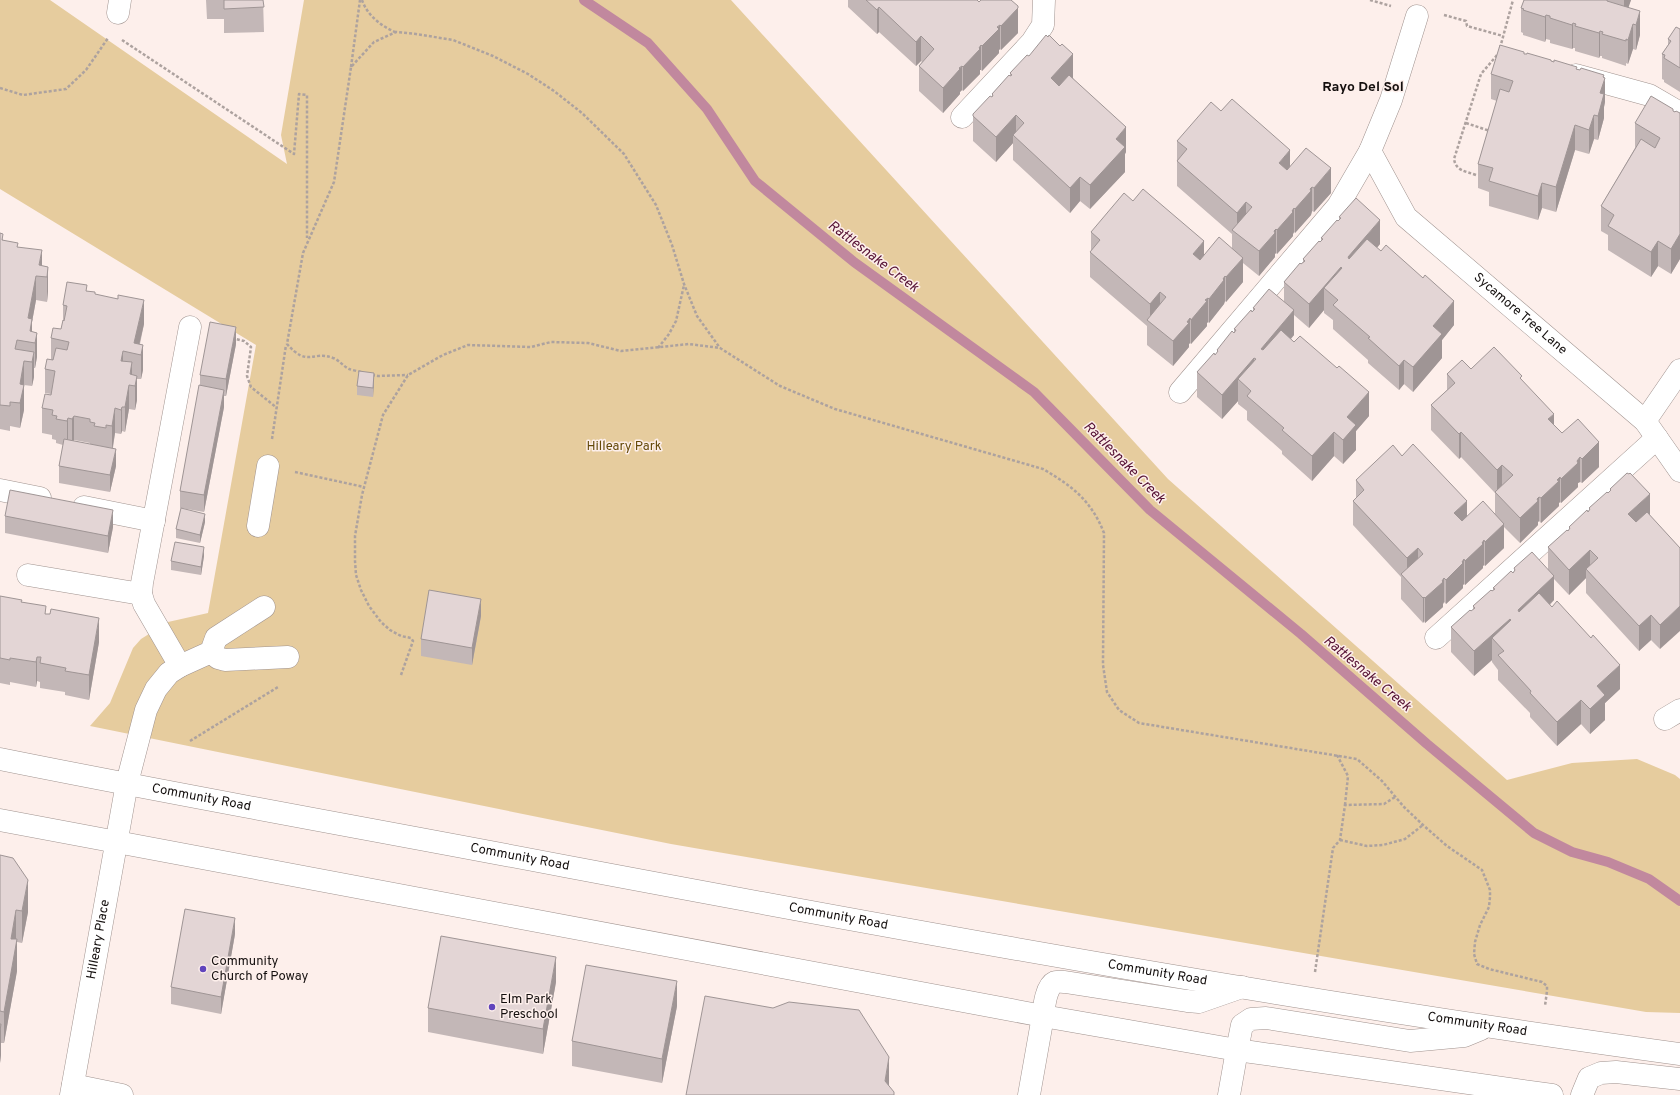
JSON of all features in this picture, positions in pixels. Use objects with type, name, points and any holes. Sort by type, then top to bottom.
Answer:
[{"type":"main road","points":[[962,117],[1032,42],[1043,25],[1044,0]]},
{"type":"main road","points":[[1180,392],[1338,206],[1370,151],[1391,100],[1417,16]]},
{"type":"main road","points":[[1558,70],[1649,95],[1680,113]]},
{"type":"main road","name":"Sycamore Tree Lane","points":[[1370,151],[1406,217],[1651,430],[1680,471]]},
{"type":"main road","points":[[180,666],[144,604],[141,594],[190,327]]},
{"type":"main road","points":[[1436,638],[1651,430],[1680,370]]},
{"type":"main road","points":[[258,526],[268,466]]},
{"type":"main road","points":[[0,490],[154,520]]},
{"type":"main road","points":[[28,575],[141,594]]},
{"type":"main road","points":[[264,607],[216,638],[210,652],[218,658],[225,660],[288,657]]},
{"type":"main road","name":"Hilleary Place","points":[[72,1090],[127,784],[146,710],[150,699],[169,673],[180,666],[210,652]]},
{"type":"main road","name":"Community Road","points":[[0,759],[685,889],[1039,952],[1486,1027],[1680,1054]]},
{"type":"main road","points":[[0,820],[1043,1016],[1237,1050],[1552,1095]]},
{"type":"main road","points":[[1029,1095],[1046,995],[1050,986],[1055,982],[1065,982],[1199,1002],[1243,987]]},
{"type":"main road","points":[[1229,1095],[1242,1025],[1251,1019],[1266,1018],[1410,1041],[1464,1036],[1486,1027]]},
{"type":"main road","points":[[1582,1095],[1589,1078],[1601,1073],[1622,1072],[1680,1080]]},
{"type":"main road","points":[[72,1090],[122,1095]]},
{"type":"path","points":[[361,0],[372,16],[388,29],[396,32],[453,40],[493,56],[528,74],[554,91],[582,113],[624,154],[656,205],[697,316],[720,348],[780,386],[835,409],[1043,469],[1068,483],[1084,499],[1098,517],[1104,533],[1103,665],[1107,692],[1119,710],[1139,723],[1357,759],[1382,781],[1395,797],[1423,825],[1448,846],[1482,870],[1490,890],[1489,907],[1480,925],[1475,942],[1474,954],[1477,964],[1489,969],[1542,982],[1547,986],[1540,1035]]},
{"type":"path","points":[[361,0],[334,182],[307,241],[298,274],[268,466],[364,487]]},
{"type":"path","points":[[1476,175],[1460,170],[1456,166],[1454,159],[1481,74],[1498,54],[1513,0]]},
{"type":"path","points":[[0,88],[23,95],[66,89],[86,70],[111,33],[119,6]]},
{"type":"path","points":[[1468,26],[1503,36]]},
{"type":"path","points":[[351,67],[374,42],[396,32]]},
{"type":"path","points":[[111,33],[294,154],[299,94],[307,94],[307,241]]},
{"type":"path","points":[[1466,123],[1490,131]]},
{"type":"path","points":[[658,348],[669,334],[676,321],[684,284]]},
{"type":"path","points":[[190,327],[244,341],[251,347],[247,376],[251,387],[277,408]]},
{"type":"path","points":[[401,675],[413,641],[411,638],[390,630],[369,606],[356,575],[356,536],[364,487],[383,414],[408,375],[443,355],[468,345],[531,347],[551,342],[588,343],[621,351],[689,344],[720,348]]},
{"type":"path","points":[[286,344],[294,353],[308,358],[320,356],[333,358],[348,369],[363,372]]},
{"type":"path","points":[[370,374],[378,376],[408,375]]},
{"type":"path","points":[[190,742],[284,683]]},
{"type":"path","points":[[1317,958],[1334,848],[1340,840],[1348,776],[1337,755]]},
{"type":"path","points":[[1345,805],[1384,804],[1395,797]]},
{"type":"path","points":[[1340,840],[1367,846],[1383,845],[1405,840],[1423,825]]},
{"type":"green space","name":"Hilleary Park","points":[[0,0],[50,0],[287,164],[281,135],[304,0],[731,0],[1168,479],[1507,780],[1572,763],[1637,759],[1675,775],[1680,779],[1680,1013],[1646,1012],[671,844],[90,726],[110,703],[133,648],[141,639],[168,622],[208,613],[256,345],[0,189]]},
{"type":"building","points":[[224,0],[263,0],[264,7],[224,9]]},
{"type":"building","points":[[866,0],[977,0],[979,2],[981,0],[1011,0],[1018,6],[1018,8],[1001,26],[1000,25],[997,27],[999,29],[982,46],[981,45],[979,48],[980,49],[963,67],[962,66],[959,68],[960,69],[943,88],[919,66],[934,49],[921,36],[916,42],[879,7],[877,10]]},
{"type":"building","points":[[1524,0],[1607,0],[1640,11],[1636,25],[1633,24],[1628,40],[1626,39],[1626,41],[1602,34],[1603,32],[1600,31],[1599,33],[1575,26],[1576,24],[1573,23],[1572,25],[1550,18],[1550,16],[1546,15],[1545,17],[1523,10],[1524,9],[1521,8]]},
{"type":"building","points":[[1676,27],[1680,29],[1680,68],[1664,58],[1665,55],[1662,54],[1671,41],[1668,39]]},
{"type":"building","points":[[1046,35],[1048,37],[1049,35],[1060,46],[1062,44],[1073,54],[1051,78],[1059,86],[1069,75],[1126,127],[1116,139],[1125,147],[1090,185],[1080,177],[1070,188],[1013,135],[1024,123],[1016,115],[996,137],[973,116],[973,114],[990,96],[992,97],[992,94],[1009,75],[1012,75],[1010,73],[1027,55],[1029,56]]},
{"type":"building","points":[[1500,45],[1524,52],[1524,54],[1527,53],[1554,62],[1554,60],[1577,67],[1576,69],[1580,70],[1581,68],[1604,75],[1603,77],[1605,78],[1600,93],[1604,94],[1598,116],[1594,115],[1589,130],[1575,125],[1556,187],[1542,183],[1538,196],[1489,181],[1493,168],[1478,164],[1500,89],[1509,92],[1513,81],[1491,74]]},
{"type":"building","points":[[1651,96],[1673,109],[1673,111],[1680,113],[1680,234],[1671,249],[1658,241],[1651,252],[1608,226],[1614,215],[1601,206],[1641,139],[1655,148],[1660,138],[1635,123]]},
{"type":"building","points":[[1232,99],[1290,150],[1279,163],[1287,170],[1306,148],[1331,168],[1314,188],[1312,187],[1310,189],[1311,191],[1295,209],[1294,208],[1292,211],[1293,212],[1277,230],[1276,229],[1274,231],[1275,233],[1259,251],[1232,230],[1252,207],[1246,202],[1237,213],[1177,161],[1187,149],[1177,141],[1211,102],[1221,111]]},
{"type":"building","points":[[1143,189],[1204,241],[1193,254],[1200,260],[1219,237],[1243,258],[1226,277],[1225,276],[1223,279],[1224,280],[1209,299],[1208,298],[1205,300],[1207,301],[1191,320],[1190,318],[1187,322],[1189,323],[1173,341],[1147,320],[1166,297],[1160,292],[1150,304],[1090,252],[1100,240],[1091,232],[1124,193],[1133,201]]},
{"type":"building","points":[[1356,198],[1380,220],[1348,257],[1349,259],[1367,239],[1381,251],[1386,245],[1423,278],[1425,275],[1454,301],[1433,326],[1442,334],[1413,367],[1404,360],[1399,366],[1368,338],[1370,337],[1333,305],[1338,300],[1324,288],[1342,268],[1341,267],[1309,304],[1284,282],[1300,263],[1301,264],[1305,261],[1303,259],[1319,241],[1320,242],[1323,239],[1321,238],[1337,220],[1338,221],[1341,218],[1339,217]]},
{"type":"building","points":[[0,233],[3,234],[2,240],[18,243],[17,247],[42,250],[39,265],[48,267],[47,277],[36,276],[28,318],[32,319],[30,331],[37,333],[35,343],[17,340],[15,349],[34,352],[32,362],[24,361],[20,384],[24,385],[20,403],[10,402],[10,406],[0,405]]},
{"type":"building","points":[[67,282],[87,285],[86,291],[95,292],[95,294],[118,299],[118,295],[144,300],[134,343],[143,345],[141,355],[123,351],[121,361],[132,362],[130,374],[137,376],[135,386],[129,385],[125,407],[122,407],[121,410],[115,408],[112,426],[106,425],[106,428],[94,426],[95,423],[90,422],[90,419],[74,416],[72,419],[68,418],[67,421],[56,419],[57,416],[52,415],[53,410],[42,408],[45,394],[51,395],[55,371],[45,369],[47,359],[53,360],[56,348],[67,350],[69,342],[51,338],[53,328],[61,329],[63,320],[64,321],[67,306],[63,305]]},
{"type":"building","points":[[1269,289],[1294,310],[1261,349],[1263,350],[1281,330],[1294,342],[1300,336],[1337,368],[1339,366],[1369,392],[1347,417],[1356,425],[1343,440],[1334,432],[1312,456],[1282,430],[1284,428],[1247,396],[1251,391],[1238,379],[1256,359],[1254,358],[1222,395],[1197,372],[1214,353],[1215,355],[1218,351],[1217,350],[1232,331],[1234,333],[1236,330],[1234,329],[1251,310],[1252,312],[1255,309],[1253,308]]},
{"type":"building","points":[[210,322],[236,327],[226,379],[200,375]]},
{"type":"building","points":[[1494,347],[1522,376],[1520,378],[1554,414],[1548,419],[1562,433],[1578,419],[1599,442],[1582,459],[1580,457],[1577,461],[1578,463],[1561,479],[1560,477],[1557,480],[1559,481],[1541,498],[1539,497],[1537,499],[1538,501],[1520,518],[1495,492],[1513,475],[1502,465],[1497,470],[1461,432],[1459,434],[1431,405],[1455,383],[1447,374],[1462,360],[1471,369]]},
{"type":"building","points":[[359,371],[374,373],[373,388],[357,386]]},
{"type":"building","points":[[199,385],[224,390],[204,495],[180,491]]},
{"type":"building","points":[[64,439],[116,449],[110,475],[59,466]]},
{"type":"building","points":[[1413,444],[1467,501],[1454,513],[1462,521],[1483,501],[1504,524],[1485,542],[1484,540],[1482,543],[1483,544],[1465,561],[1464,559],[1462,562],[1463,563],[1446,580],[1444,578],[1442,581],[1443,582],[1425,598],[1423,598],[1401,574],[1423,554],[1418,548],[1407,558],[1353,501],[1364,490],[1356,480],[1393,445],[1402,456]]},
{"type":"building","points":[[1627,473],[1630,473],[1650,494],[1628,514],[1636,522],[1647,512],[1680,548],[1680,606],[1660,625],[1651,615],[1639,626],[1586,569],[1598,558],[1590,550],[1569,570],[1548,547],[1567,530],[1568,531],[1570,528],[1569,527],[1587,510],[1588,512],[1590,509],[1589,508],[1607,492],[1608,493],[1611,490],[1610,489]]},
{"type":"building","points":[[10,490],[113,510],[108,536],[5,516]]},
{"type":"building","points":[[181,508],[205,514],[200,535],[176,529]]},
{"type":"building","points":[[175,542],[204,547],[201,567],[171,561]]},
{"type":"building","points":[[1532,552],[1554,576],[1518,610],[1519,612],[1539,593],[1552,607],[1557,601],[1591,638],[1593,635],[1620,665],[1597,686],[1605,695],[1590,709],[1581,700],[1557,722],[1498,655],[1504,651],[1492,638],[1511,620],[1510,619],[1474,651],[1451,627],[1470,610],[1471,611],[1475,608],[1473,606],[1491,590],[1492,591],[1495,589],[1493,588],[1511,571],[1513,573],[1515,570],[1514,568]]},
{"type":"building","points":[[429,590],[481,599],[472,648],[421,639]]},
{"type":"building","points":[[0,596],[22,600],[21,602],[46,606],[45,614],[50,614],[51,609],[99,618],[89,675],[65,671],[66,668],[40,663],[41,657],[37,657],[36,662],[0,658]]},
{"type":"building","points":[[0,855],[13,858],[28,880],[22,911],[16,910],[11,939],[17,939],[4,1012],[0,1011]]},
{"type":"building","name":"Community Church of Poway","points":[[185,909],[235,918],[221,997],[171,987]]},
{"type":"building","name":"Elm Park Preschool","points":[[441,936],[556,957],[543,1029],[428,1008]]},
{"type":"building","points":[[586,965],[677,981],[662,1059],[572,1041]]},
{"type":"building","points":[[705,996],[773,1008],[789,1002],[859,1010],[889,1057],[885,1081],[894,1092],[894,1095],[686,1095]]},
{"type":"waterway","name":"Rattlesnake Creek","points":[[584,0],[648,43],[707,109],[755,181],[854,262],[1034,392],[1150,510],[1301,634],[1427,744],[1534,833],[1572,852],[1608,862],[1649,879],[1680,901]]},
{"type":"place","name":"Community Church of Poway","points":[[203,969]]},
{"type":"place","name":"Elm Park Preschool","points":[[492,1007]]},
{"type":"district","name":"Rayo Del Sol","points":[[1363,87]]}]
